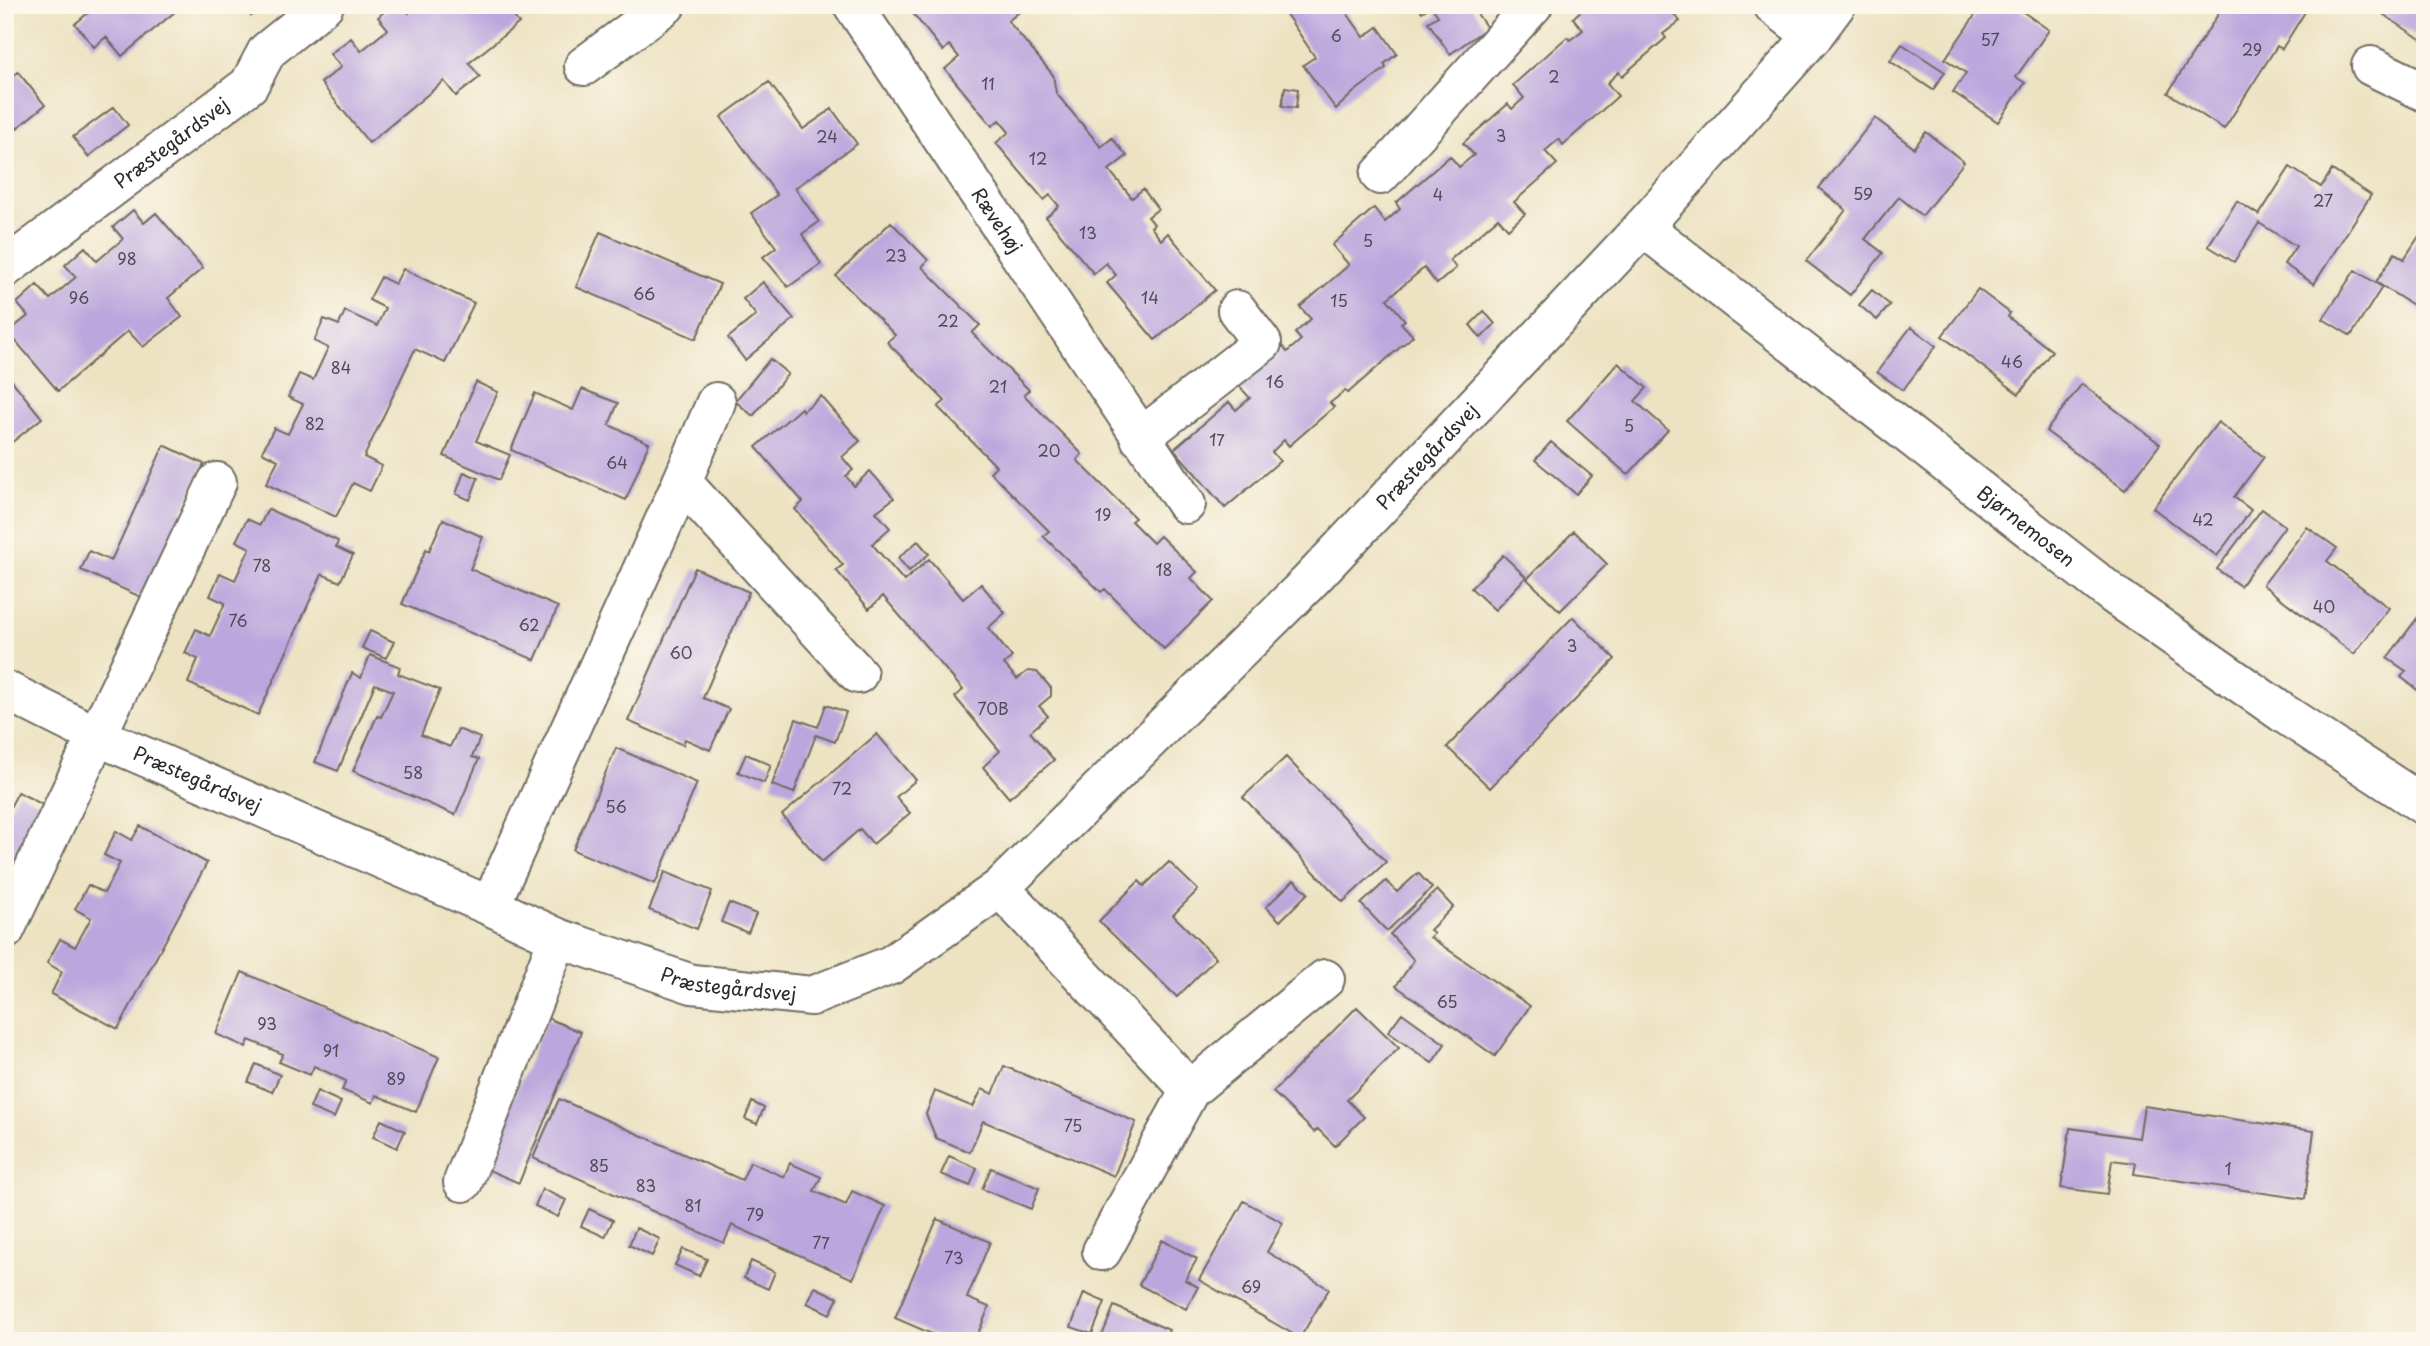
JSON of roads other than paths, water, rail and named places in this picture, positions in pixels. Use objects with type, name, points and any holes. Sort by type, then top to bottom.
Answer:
[{"type":"street","name":"Præstegårdsvej","points":[[5,268],[248,85],[267,51],[324,5]]},
{"type":"street","points":[[584,66],[666,5]]},
{"type":"street","name":"Rævehøj","points":[[853,5],[1186,504]]},
{"type":"street","points":[[1380,175],[1532,5]]},
{"type":"street","points":[[1773,5],[1813,36]]},
{"type":"street","name":"Præstegårdsvej","points":[[5,690],[97,736],[490,905],[558,938],[692,984],[812,996],[891,965],[1000,888],[1309,582],[1643,227],[1813,36],[1836,5]]},
{"type":"street","points":[[2371,66],[2425,92]]},
{"type":"street","name":"Bjørnemosen","points":[[1643,227],[2114,595],[2283,713],[2425,806]]},
{"type":"street","points":[[1140,438],[1262,343],[1237,310]]},
{"type":"street","points":[[490,905],[716,402]]},
{"type":"street","points":[[5,930],[216,482]]},
{"type":"street","points":[[682,482],[858,674]]},
{"type":"street","points":[[1000,888],[1190,1090]]},
{"type":"street","points":[[463,1182],[558,938]]},
{"type":"street","points":[[1102,1251],[1190,1090],[1325,979]]}]
